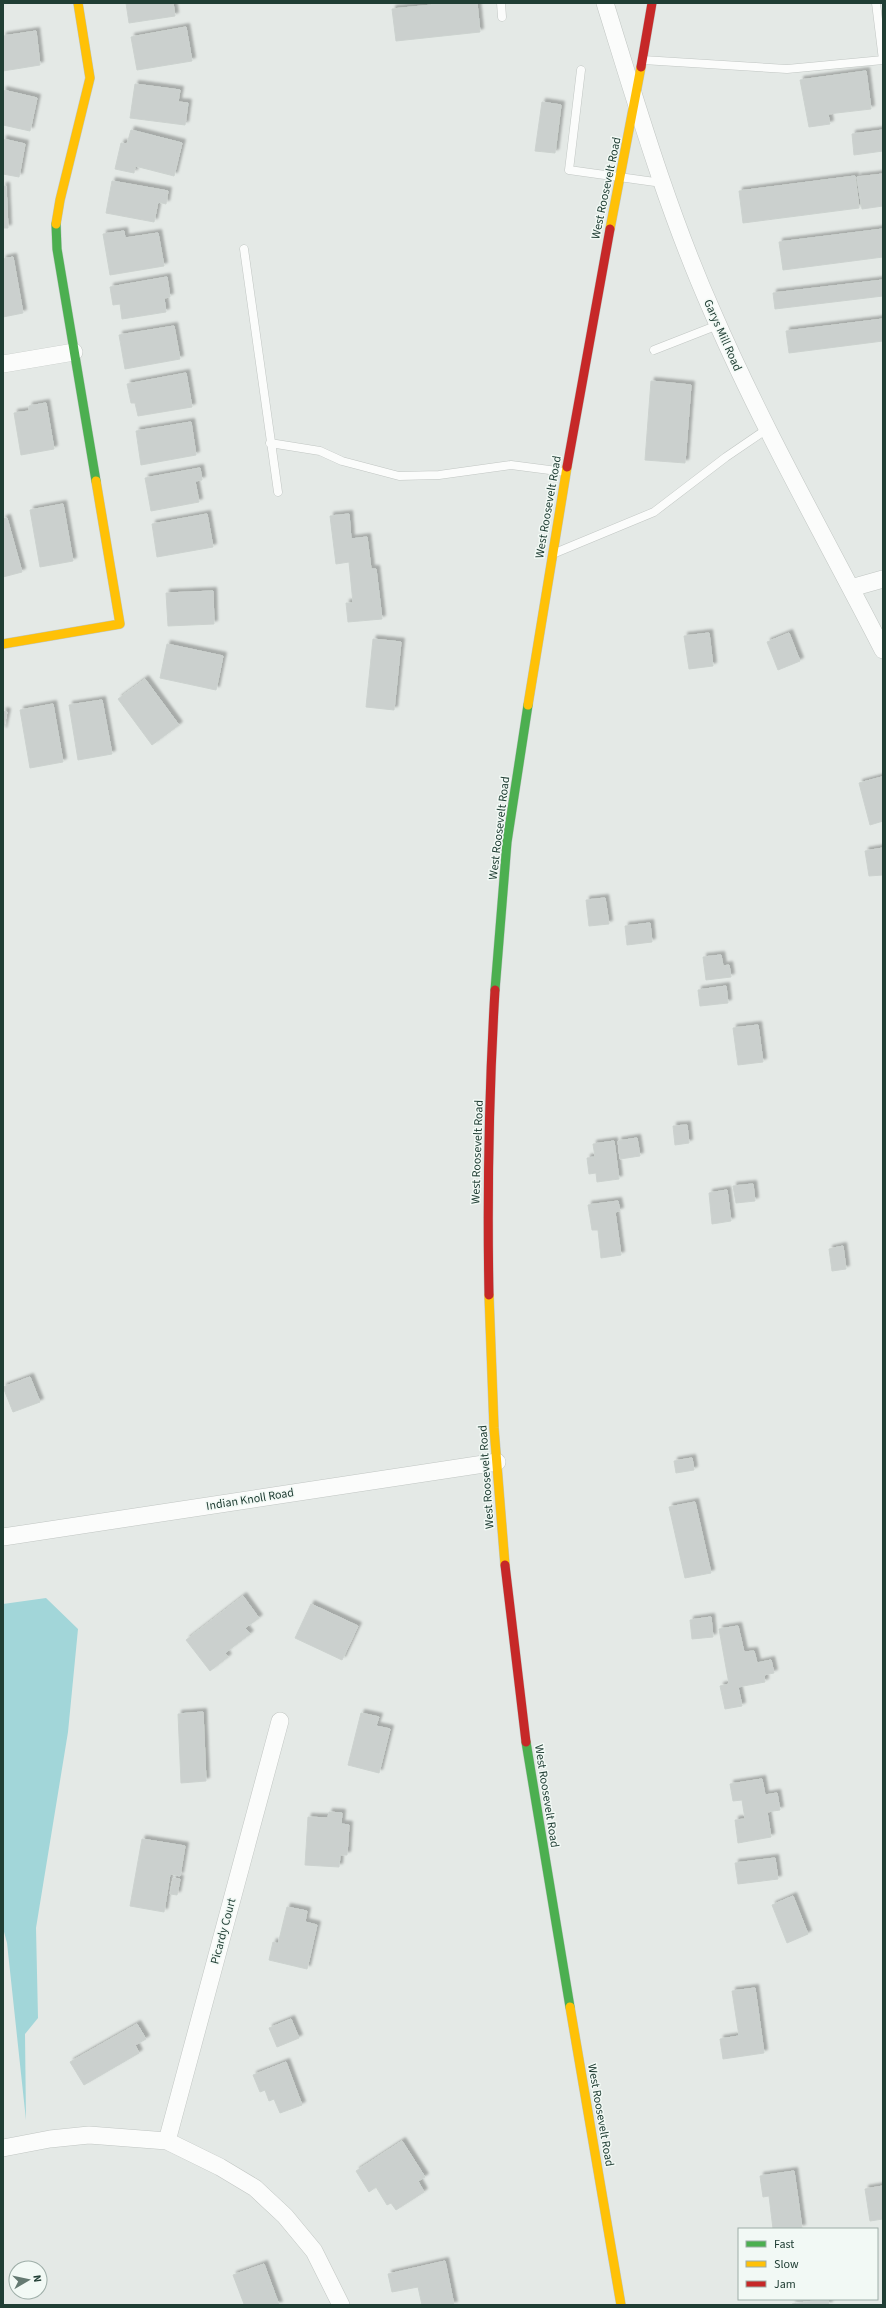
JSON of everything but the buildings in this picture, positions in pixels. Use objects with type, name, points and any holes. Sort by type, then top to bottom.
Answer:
[{"type":"main road","points":[[3,644],[120,624],[57,249],[56,226],[60,200],[90,78],[78,3]]},
{"type":"main road","name":"West Roosevelt Road","points":[[621,2305],[529,1764],[510,1622],[489,1353],[486,1203],[494,1010],[505,863],[566,472],[636,102],[652,3]]},
{"type":"street","name":"Garys Mill Road","points":[[605,3],[636,102],[664,183],[718,325],[767,430],[883,650]]},
{"type":"street","points":[[3,364],[74,352]]},
{"type":"street","points":[[851,588],[883,579]]},
{"type":"street","name":"Indian Knoll Road","points":[[3,1538],[497,1462]]},
{"type":"street","name":"Picardy Court","points":[[167,2141],[280,1721]]},
{"type":"street","points":[[3,2148],[50,2139],[89,2135],[167,2141],[220,2167],[255,2188],[285,2216],[317,2257],[341,2305]]},
{"type":"lane","points":[[501,3],[502,17]]},
{"type":"lane","points":[[643,60],[787,69],[883,60],[876,3]]},
{"type":"lane","points":[[581,70],[569,170],[664,183]]},
{"type":"lane","points":[[244,249],[278,492]]},
{"type":"lane","points":[[654,350],[718,325]]},
{"type":"lane","points":[[552,554],[654,512],[726,457],[767,430]]},
{"type":"lane","points":[[270,443],[320,451],[342,461],[399,476],[439,475],[511,465],[566,472]]},
{"type":"water","points":[[46,1598],[78,1629],[68,1732],[36,1928],[38,2018],[25,2034],[26,2120],[7,1943],[3,1928],[3,1604]]},
{"type":"traffic: fast","points":[[56,224],[57,249],[96,481]]},
{"type":"traffic: fast","points":[[495,990],[507,842],[528,705]]},
{"type":"traffic: fast","points":[[526,1742],[570,2007]]},
{"type":"traffic: slow","points":[[56,224],[60,200],[90,78],[78,3]]},
{"type":"traffic: slow","points":[[610,229],[641,67]]},
{"type":"traffic: slow","points":[[528,705],[567,467]]},
{"type":"traffic: slow","points":[[3,644],[120,624],[96,481]]},
{"type":"traffic: slow","points":[[489,1295],[494,1428],[505,1565]]},
{"type":"traffic: slow","points":[[570,2007],[621,2305]]},
{"type":"traffic: jam","points":[[641,67],[652,3]]},
{"type":"traffic: jam","points":[[567,467],[610,229]]},
{"type":"traffic: jam","points":[[489,1295],[489,1142],[495,990]]},
{"type":"traffic: jam","points":[[505,1565],[526,1742]]}]
